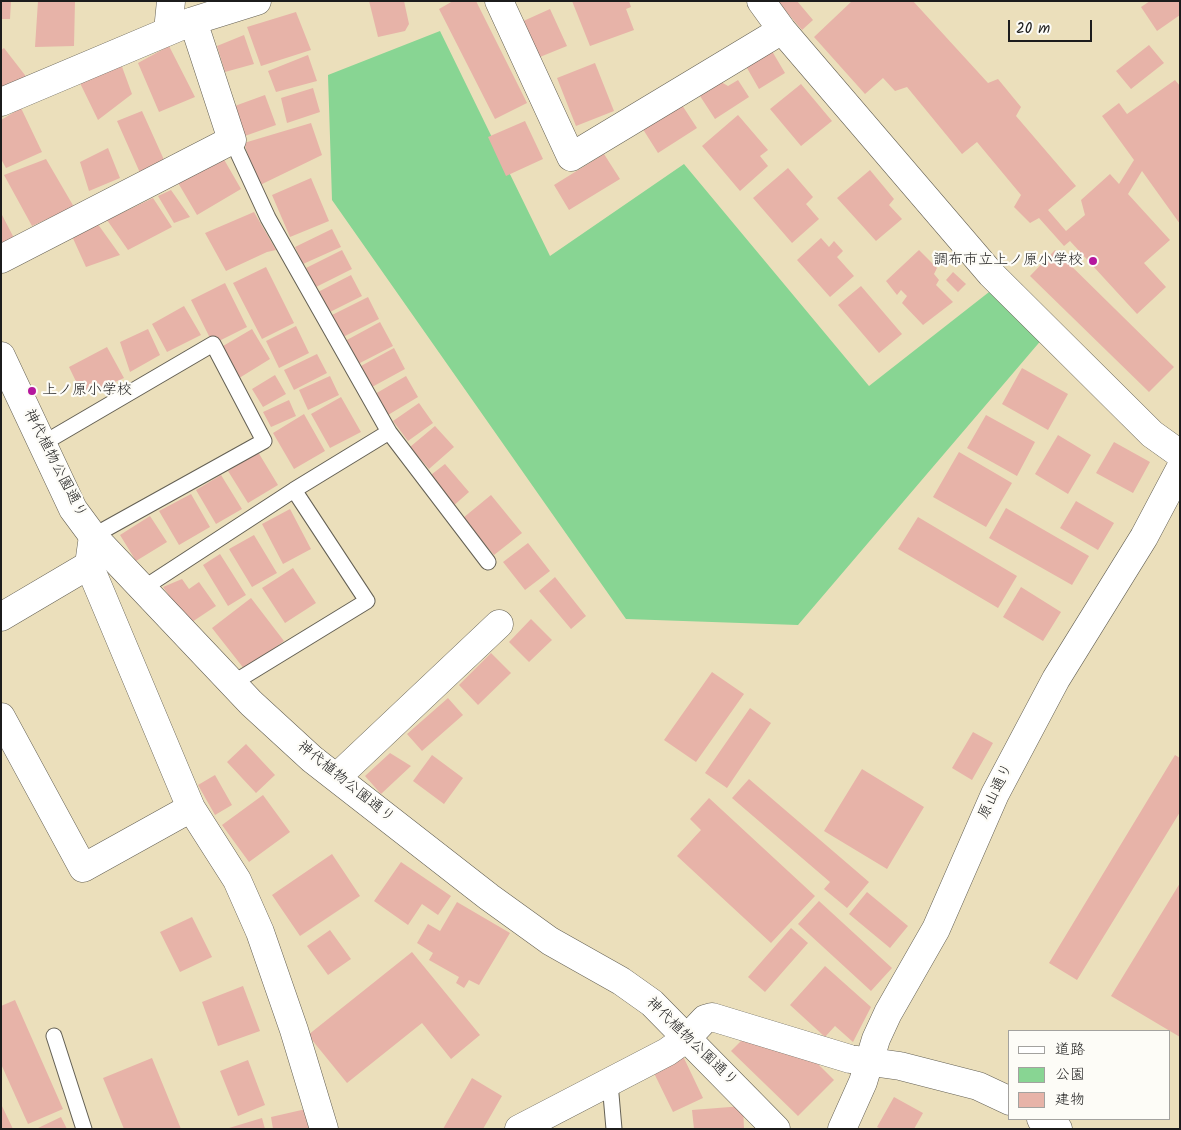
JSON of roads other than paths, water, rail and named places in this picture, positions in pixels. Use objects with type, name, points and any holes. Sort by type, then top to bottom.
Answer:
[{"type":"street","points":[[1,259],[232,140],[171,1]]},
{"type":"street","points":[[1,102],[181,26],[257,1]]},
{"type":"street","points":[[499,1],[572,157],[782,30]]},
{"type":"street","points":[[761,1],[782,30],[991,274],[1152,434],[1180,454]]},
{"type":"street","name":"神代植物公園通り","points":[[1,356],[73,509],[93,536],[269,721],[461,876],[550,941],[637,992],[666,1016],[776,1129]]},
{"type":"street","name":"原山通り","points":[[842,1129],[863,1082],[868,1062],[888,1013],[936,929],[995,794],[1056,678],[1144,538],[1180,469]]},
{"type":"street","points":[[93,536],[89,565],[191,808],[237,880],[260,932],[294,1030],[324,1129]]},
{"type":"street","points":[[1,617],[89,565]]},
{"type":"street","points":[[337,777],[499,624]]},
{"type":"street","points":[[1,717],[83,868],[191,808]]},
{"type":"street","points":[[519,1129],[667,1052],[688,1038],[706,1019],[712,1017],[850,1059],[900,1066],[978,1086],[1008,1100]]},
{"type":"street","points":[[1043,1120],[1058,1129]]},
{"type":"lane","points":[[232,140],[268,218],[389,432],[488,562]]},
{"type":"lane","points":[[42,444],[213,344],[264,442],[93,536]]},
{"type":"lane","points":[[142,589],[294,490],[389,432]]},
{"type":"lane","points":[[232,683],[367,601],[294,490]]},
{"type":"lane","points":[[54,1036],[84,1129]]},
{"type":"lane","points":[[610,1082],[614,1129]]},
{"type":"place","name":"調布市立上ノ原小学校","points":[[1093,261]]},
{"type":"place","name":"上ノ原小学校","points":[[32,391]]}]
